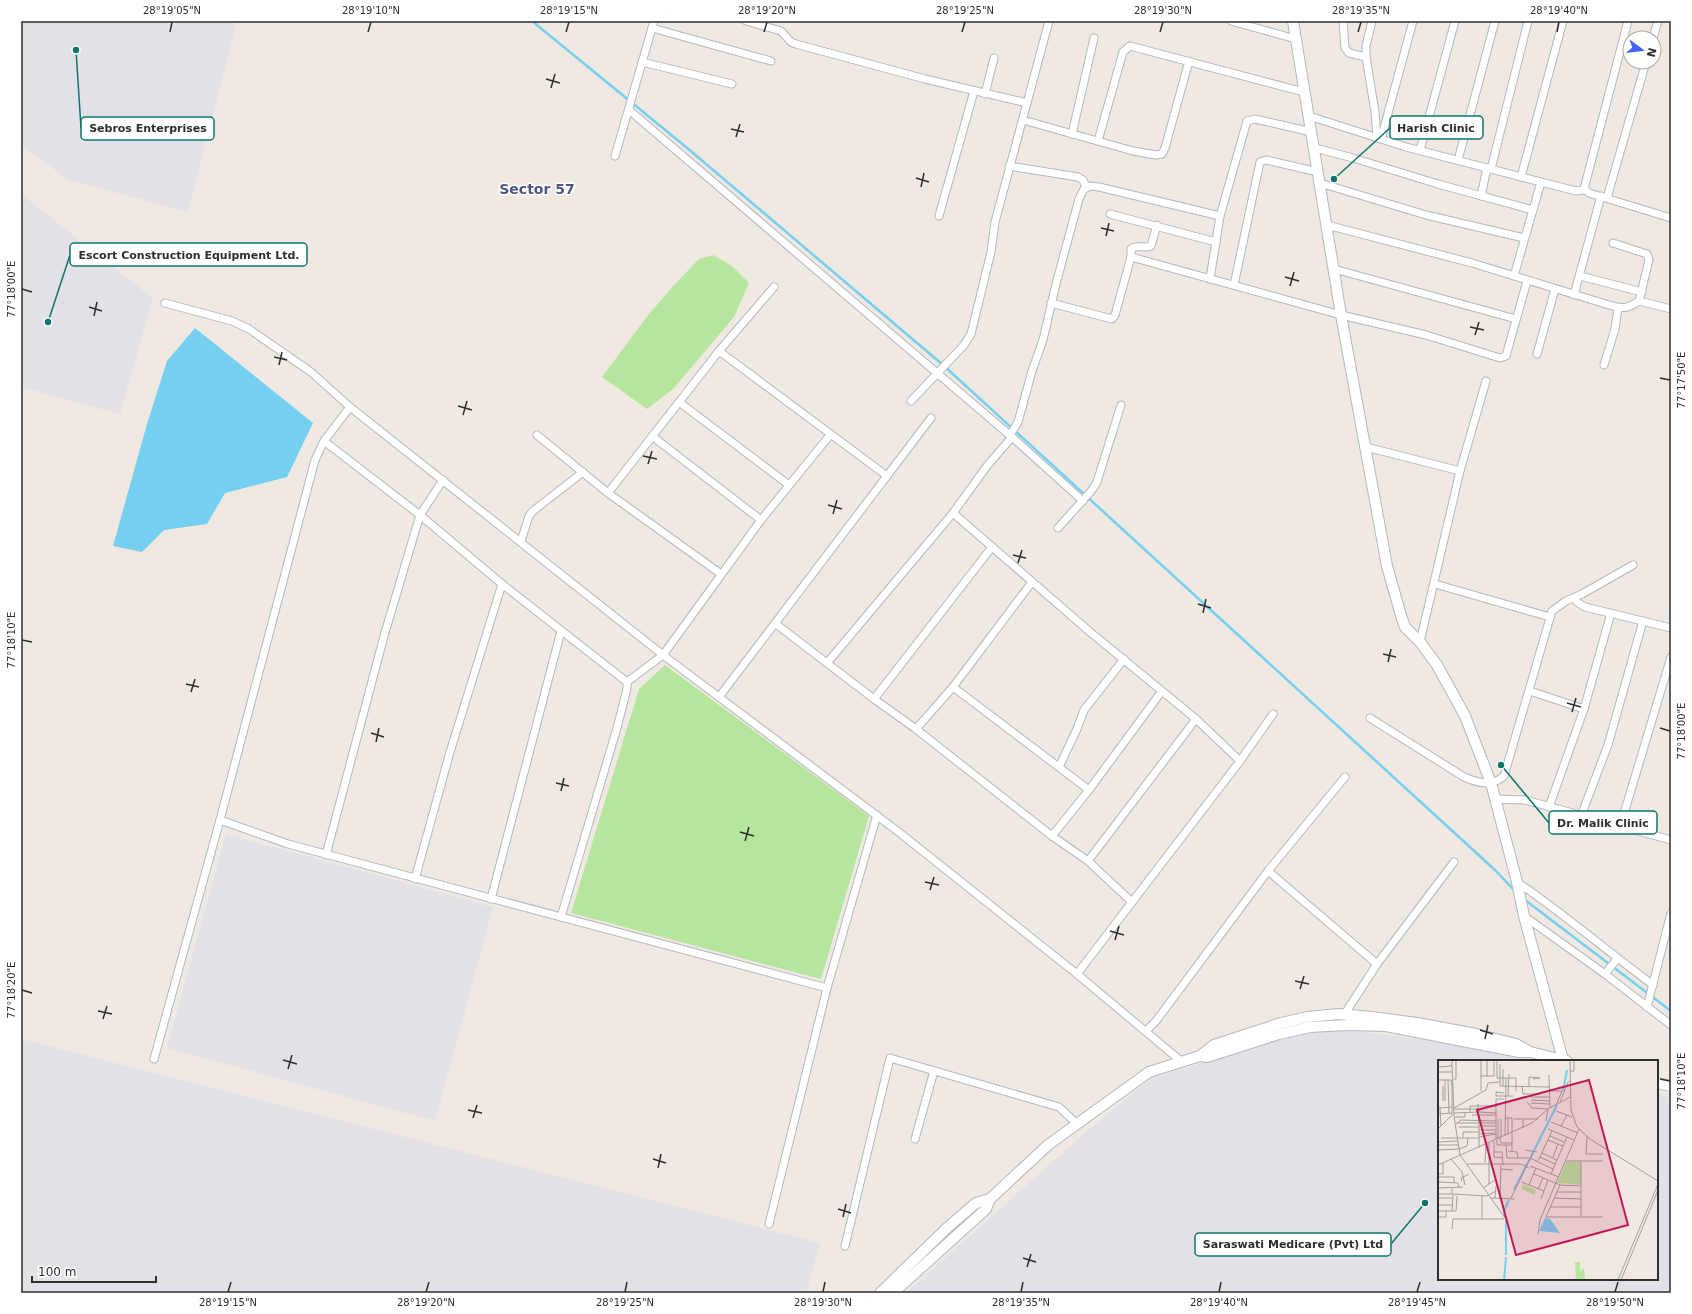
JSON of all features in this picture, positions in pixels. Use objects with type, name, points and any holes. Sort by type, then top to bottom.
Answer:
[{"type":"street","points":[[746,21],[781,31],[793,43],[985,94],[1027,102]]},
{"type":"street","points":[[910,401],[968,340],[973,328],[991,252],[995,222],[1049,21]]},
{"type":"street","points":[[1232,21],[1296,39]]},
{"type":"street","points":[[1200,1056],[1207,1057],[1279,1034],[1310,1027],[1348,1025],[1386,1026],[1566,1060],[1523,911],[1490,783],[1465,716],[1437,665],[1420,642],[1405,626],[1398,610],[1387,566],[1341,315],[1315,148],[1304,92],[1293,21]]},
{"type":"street","points":[[1343,21],[1344,44],[1347,51],[1366,57]]},
{"type":"street","points":[[1372,21],[1367,41],[1366,57],[1379,139]]},
{"type":"street","points":[[1379,139],[1413,21]]},
{"type":"street","points":[[1420,150],[1455,21]]},
{"type":"street","points":[[1458,160],[1495,21]]},
{"type":"street","points":[[1481,196],[1528,21]]},
{"type":"street","points":[[1521,177],[1563,21]]},
{"type":"street","points":[[1584,190],[1628,21]]},
{"type":"street","points":[[616,156],[653,25],[771,61]]},
{"type":"street","points":[[1072,134],[1094,38]]},
{"type":"street","points":[[1098,141],[1123,52],[1127,47],[1133,46],[1304,92]]},
{"type":"street","points":[[985,94],[994,58]]},
{"type":"street","points":[[1022,120],[1133,151],[1156,155],[1162,154],[1166,148],[1189,61]]},
{"type":"street","points":[[642,62],[732,84]]},
{"type":"street","points":[[1574,295],[1644,70]]},
{"type":"street","points":[[939,216],[974,91]]},
{"type":"street","points":[[630,108],[938,371],[1013,433],[1084,500]]},
{"type":"street","points":[[1309,116],[1379,139],[1576,191],[1584,190],[1671,218]]},
{"type":"street","points":[[1210,279],[1220,216],[1246,124],[1249,119],[1255,119],[1312,132]]},
{"type":"street","points":[[1315,148],[1533,210]]},
{"type":"street","points":[[1234,285],[1260,162],[1266,160],[1318,172]]},
{"type":"street","points":[[1010,166],[1078,177],[1083,180],[1086,187]]},
{"type":"street","points":[[1514,276],[1541,182]]},
{"type":"street","points":[[1320,183],[1426,215],[1524,238]]},
{"type":"street","points":[[1086,187],[1099,187],[1220,216]]},
{"type":"street","points":[[827,663],[953,513],[1013,433],[1043,340],[1051,303],[1079,199],[1086,187]]},
{"type":"street","points":[[1110,214],[1157,225],[1216,242]]},
{"type":"street","points":[[1051,303],[1112,319],[1115,315],[1131,249],[1133,247],[1151,246],[1157,225]]},
{"type":"street","points":[[1327,225],[1472,263],[1618,308],[1629,307],[1639,301],[1649,260],[1648,254],[1612,242]]},
{"type":"street","points":[[1130,257],[1341,315],[1419,333],[1500,358],[1506,356],[1527,281]]},
{"type":"street","points":[[1334,269],[1516,319]]},
{"type":"street","points":[[1580,276],[1642,292]]},
{"type":"street","points":[[608,493],[719,351],[774,287]]},
{"type":"street","points":[[1537,354],[1555,289]]},
{"type":"street","points":[[1639,301],[1671,309]]},
{"type":"street","points":[[164,303],[232,321],[249,329],[311,372],[350,407],[663,655],[877,815],[1077,974],[1182,1062]]},
{"type":"street","points":[[1604,365],[1615,329],[1618,308]]},
{"type":"street","points":[[719,351],[887,476]]},
{"type":"street","points":[[1420,642],[1460,471],[1486,381]]},
{"type":"street","points":[[679,402],[789,486]]},
{"type":"street","points":[[1058,528],[1092,490],[1102,470],[1121,405]]},
{"type":"street","points":[[154,1059],[220,820],[315,460],[324,441],[350,407]]},
{"type":"street","points":[[719,697],[776,624],[931,418]]},
{"type":"street","points":[[537,435],[608,493],[722,574]]},
{"type":"street","points":[[627,682],[663,655],[761,520],[830,435]]},
{"type":"street","points":[[652,436],[761,520]]},
{"type":"street","points":[[324,441],[420,514],[502,584],[627,682]]},
{"type":"street","points":[[1366,447],[1460,471]]},
{"type":"street","points":[[521,542],[529,516],[533,511],[583,472]]},
{"type":"street","points":[[326,855],[384,636],[420,514],[444,480]]},
{"type":"street","points":[[953,513],[1090,632],[1196,719],[1240,761]]},
{"type":"street","points":[[874,699],[992,547]]},
{"type":"street","points":[[1370,718],[1464,777],[1478,783],[1499,781],[1504,776],[1530,692],[1550,617],[1554,609],[1633,565]]},
{"type":"street","points":[[916,729],[953,687],[1032,582]]},
{"type":"street","points":[[415,878],[450,752],[502,584]]},
{"type":"street","points":[[1434,584],[1550,617]]},
{"type":"street","points":[[1574,598],[1585,607],[1671,628]]},
{"type":"street","points":[[1549,807],[1584,709],[1611,613]]},
{"type":"street","points":[[1581,816],[1608,745],[1643,621]]},
{"type":"street","points":[[776,624],[916,729],[1052,836],[1088,861],[1132,902]]},
{"type":"street","points":[[491,898],[561,630]]},
{"type":"street","points":[[1620,826],[1671,657]]},
{"type":"street","points":[[1059,767],[1075,734],[1084,710],[1124,659]]},
{"type":"street","points":[[561,917],[619,721],[627,689],[627,682]]},
{"type":"street","points":[[953,687],[1089,790]]},
{"type":"street","points":[[1052,836],[1089,790],[1162,691]]},
{"type":"street","points":[[1530,692],[1584,709]]},
{"type":"street","points":[[1077,974],[1240,761],[1273,714]]},
{"type":"street","points":[[1088,861],[1196,719]]},
{"type":"street","points":[[1146,1031],[1156,1021],[1268,870],[1345,777]]},
{"type":"street","points":[[1494,798],[1525,800],[1671,840]]},
{"type":"street","points":[[769,1224],[827,988],[877,815]]},
{"type":"street","points":[[220,820],[288,844],[326,855],[827,988]]},
{"type":"street","points":[[1344,1015],[1378,964],[1454,862]]},
{"type":"street","points":[[1268,870],[1378,964]]},
{"type":"street","points":[[1518,887],[1544,900],[1616,961],[1650,996],[1671,1025]]},
{"type":"street","points":[[1523,911],[1607,972],[1650,996]]},
{"type":"street","points":[[1650,996],[1671,913]]},
{"type":"street","points":[[1607,972],[1616,961]]},
{"type":"street","points":[[893,1293],[986,1209],[990,1199],[1048,1145],[1149,1072],[1200,1056],[1214,1045],[1274,1025],[1308,1017],[1344,1015],[1417,1023],[1476,1034],[1516,1044],[1530,1052]]},
{"type":"street","points":[[845,1246],[890,1058],[1058,1108],[1077,1124]]},
{"type":"street","points":[[915,1139],[934,1071]]},
{"type":"street","points":[[1658,1083],[1671,1086]]},
{"type":"street","points":[[880,1293],[948,1227],[976,1203],[990,1199]]},
{"type":"shaded area","points":[[21,21],[237,21],[188,212],[69,180],[21,145]]},
{"type":"shaded area","points":[[21,194],[153,298],[120,414],[21,387]]},
{"type":"shaded area","points":[[226,834],[493,907],[435,1121],[167,1048]]},
{"type":"shaded area","points":[[1326,1027],[1435,1041],[1525,1060],[1438,1060],[1438,1280],[1658,1280],[1658,1094],[1671,1098],[1671,1293],[906,1293],[1095,1124],[1151,1079],[1253,1047]]},
{"type":"shaded area","points":[[21,1039],[820,1243],[806,1293],[21,1293]]},
{"type":"green space","points":[[713,255],[732,266],[749,283],[734,317],[673,389],[647,409],[602,377],[649,314],[676,283],[699,259]]},
{"type":"green space","points":[[665,665],[869,816],[821,979],[571,913],[639,689]]},
{"type":"water","points":[[195,328],[313,423],[287,477],[225,493],[207,524],[164,530],[142,552],[113,546],[147,424],[167,361]]},
{"type":"waterway","points":[[532,21],[686,147],[943,365],[1495,870],[1514,890]]},
{"type":"waterway","points":[[1525,900],[1671,1011]]},
{"type":"place","name":"Sebros Enterprises","points":[[76,50]]},
{"type":"place","name":"Harish Clinic","points":[[1334,179]]},
{"type":"place","name":"Escort Construction Equipment Ltd.","points":[[48,322]]},
{"type":"place","name":"Dr. Malik Clinic","points":[[1501,765]]},
{"type":"place","name":"Saraswati Medicare (Pvt) Ltd","points":[[1425,1203]]},
{"type":"district","name":"Sector 57","points":[[537,189]]}]
